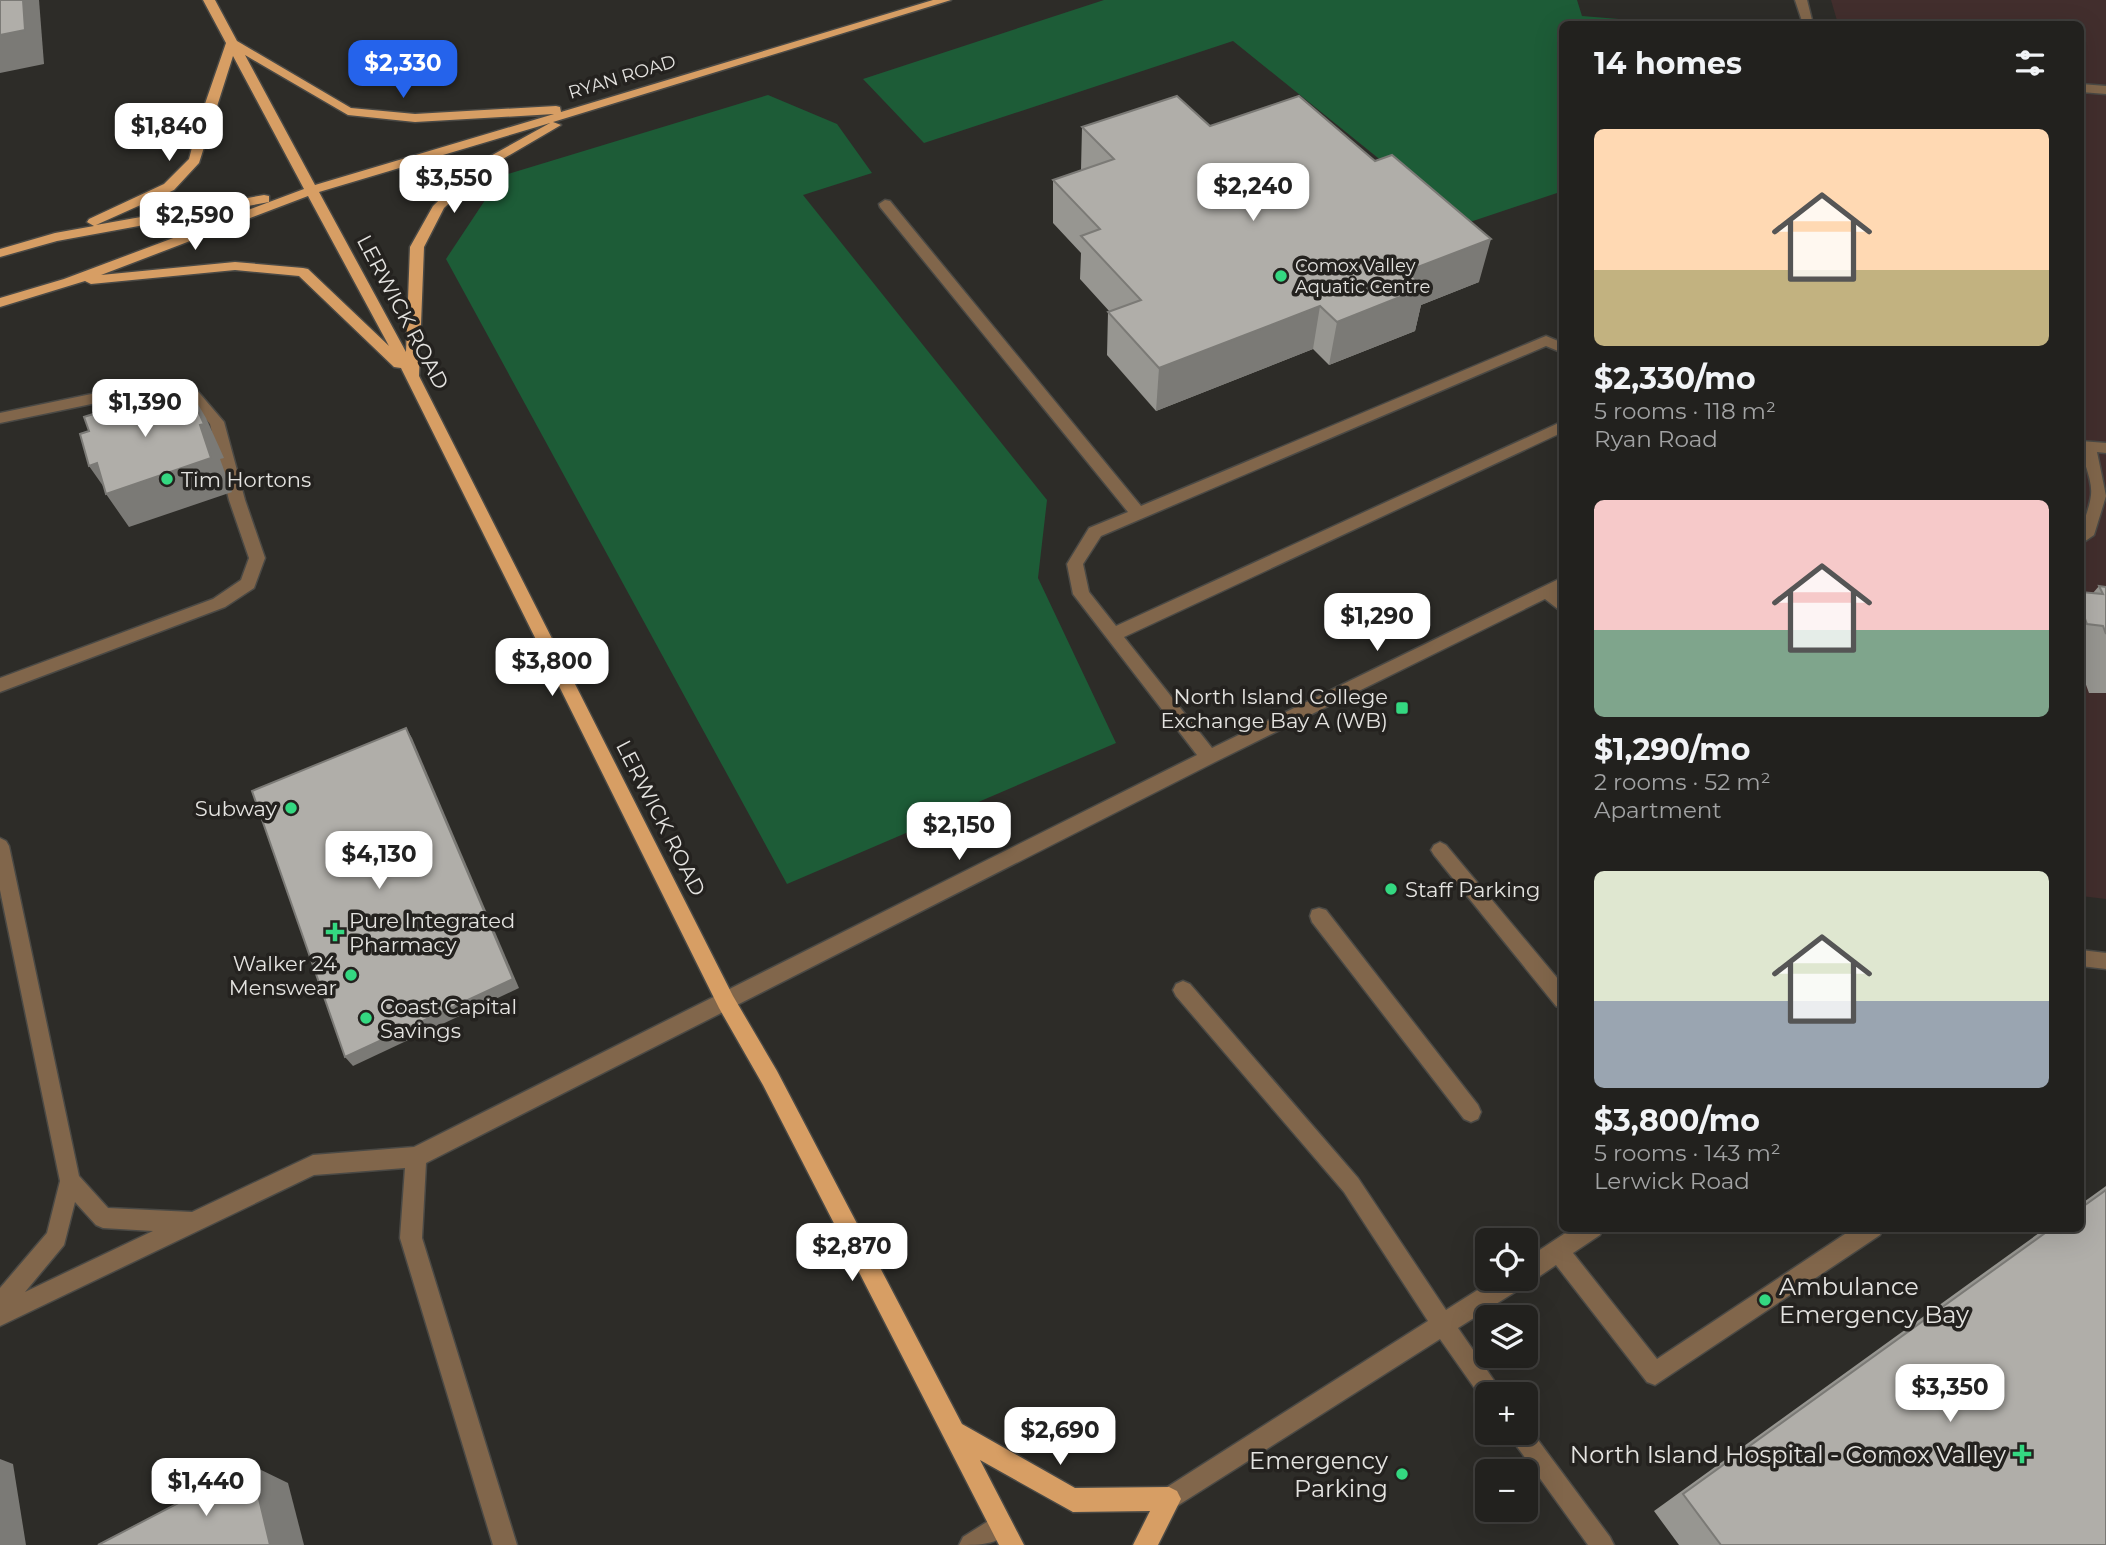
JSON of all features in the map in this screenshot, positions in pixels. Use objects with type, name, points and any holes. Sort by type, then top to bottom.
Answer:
[{"type":"main road","name":"LERWICK ROAD","points":[[209,0],[412,376],[726,1002],[770,1078],[1007,1535]]},
{"type":"main road","name":"RYAN ROAD","points":[[0,303],[69,282],[310,191],[945,0]]},
{"type":"main road","points":[[55,237],[119,212],[169,187],[195,160],[204,124],[232,43],[348,111],[415,118],[585,108]]},
{"type":"main road","points":[[412,376],[417,247],[439,206],[480,167],[585,108]]},
{"type":"main road","name":"RYAN ROAD","points":[[0,253],[55,237],[310,191]]},
{"type":"main road","points":[[69,282],[235,266],[303,271],[412,376]]},
{"type":"main road","points":[[953,1432],[1073,1500],[1168,1499],[1145,1545]]},
{"type":"street","points":[[1801,0],[1807,21]]},
{"type":"street","points":[[2084,88],[2106,90]]},
{"type":"street","points":[[885,204],[1138,513]]},
{"type":"street","points":[[1209,757],[1081,594],[1075,564],[1094,532],[1546,341],[1559,346]]},
{"type":"street","points":[[0,418],[154,386],[190,391],[217,422],[237,500],[257,558],[248,584],[219,603],[0,685]]},
{"type":"street","points":[[1112,635],[1559,428]]},
{"type":"street","points":[[2084,536],[2099,494],[2085,446],[2106,448]]},
{"type":"street","points":[[0,1315],[313,1166],[416,1157],[1209,757],[1555,587]]},
{"type":"street","points":[[0,846],[70,1181],[56,1238],[0,1306]]},
{"type":"street","points":[[1440,850],[1559,995]]},
{"type":"street","points":[[1319,916],[1471,1112]]},
{"type":"street","points":[[2084,958],[2106,961]]},
{"type":"street","points":[[1183,990],[1350,1185],[1484,1382]]},
{"type":"street","points":[[416,1157],[411,1238],[505,1545]]},
{"type":"street","points":[[70,1181],[103,1218],[194,1222]]},
{"type":"street","points":[[1538,1264],[1586,1232]]},
{"type":"street","points":[[1558,1251],[1655,1374],[1868,1232]]},
{"type":"street","points":[[1168,1499],[1497,1291]]},
{"type":"street","points":[[1530,1445],[1602,1545]]},
{"type":"street","points":[[971,1545],[1007,1535]]},
{"type":"shaded area","points":[[1831,0],[2106,0],[2106,899],[2084,896],[2084,21],[1837,21]]},
{"type":"green space","points":[[1104,0],[1577,0],[1582,16],[1643,21],[1559,21],[1559,192],[1461,225],[1233,41],[924,143],[863,79]]},
{"type":"green space","points":[[768,95],[837,124],[872,173],[803,195],[1047,500],[1038,578],[1116,743],[787,884],[446,259],[501,176]]},
{"type":"building","points":[[0,0],[23,0],[25,30],[0,35]]},
{"type":"building","name":"Comox Valley Aquatic Centre","points":[[1177,96],[1210,126],[1299,96],[1375,161],[1392,155],[1491,239],[1407,271],[1425,287],[1337,322],[1320,306],[1159,368],[1108,312],[1141,300],[1081,236],[1100,229],[1053,180],[1114,159],[1082,127]]},
{"type":"building","points":[[186,384],[204,424],[200,425],[211,458],[106,494],[97,463],[89,466],[80,434],[89,431],[84,417]]},
{"type":"building","points":[[2099,586],[2106,587],[2106,634],[2103,626],[2087,624],[2084,616],[2084,592],[2103,594]]},
{"type":"building","points":[[406,728],[513,979],[345,1057],[252,791]]},
{"type":"building","name":"North Island Hospital - Comox Valley","points":[[2106,1190],[2106,1545],[1721,1545],[1683,1494],[2046,1232],[2084,1232],[2084,1206]]},
{"type":"building","points":[[251,1465],[270,1545],[98,1545]]},
{"type":"place","name":"Comox Valley Aquatic Centre","points":[[1281,276]]},
{"type":"place","name":"Tim Hortons","points":[[167,479]]},
{"type":"place","name":"North Island College Exchange Bay A (WB)","points":[[1402,708]]},
{"type":"place","name":"Subway","points":[[291,808]]},
{"type":"place","name":"Staff Parking","points":[[1391,889]]},
{"type":"place","name":"Pure Integrated Pharmacy","points":[[335,932]]},
{"type":"place","name":"Walker 24 Menswear","points":[[351,975]]},
{"type":"place","name":"Coast Capital Savings","points":[[366,1018]]},
{"type":"place","name":"Ambulance Emergency Bay","points":[[1765,1300]]},
{"type":"place","name":"North Island Hospital - Comox Valley","points":[[2022,1454]]},
{"type":"place","name":"Emergency Parking","points":[[1402,1474]]}]
